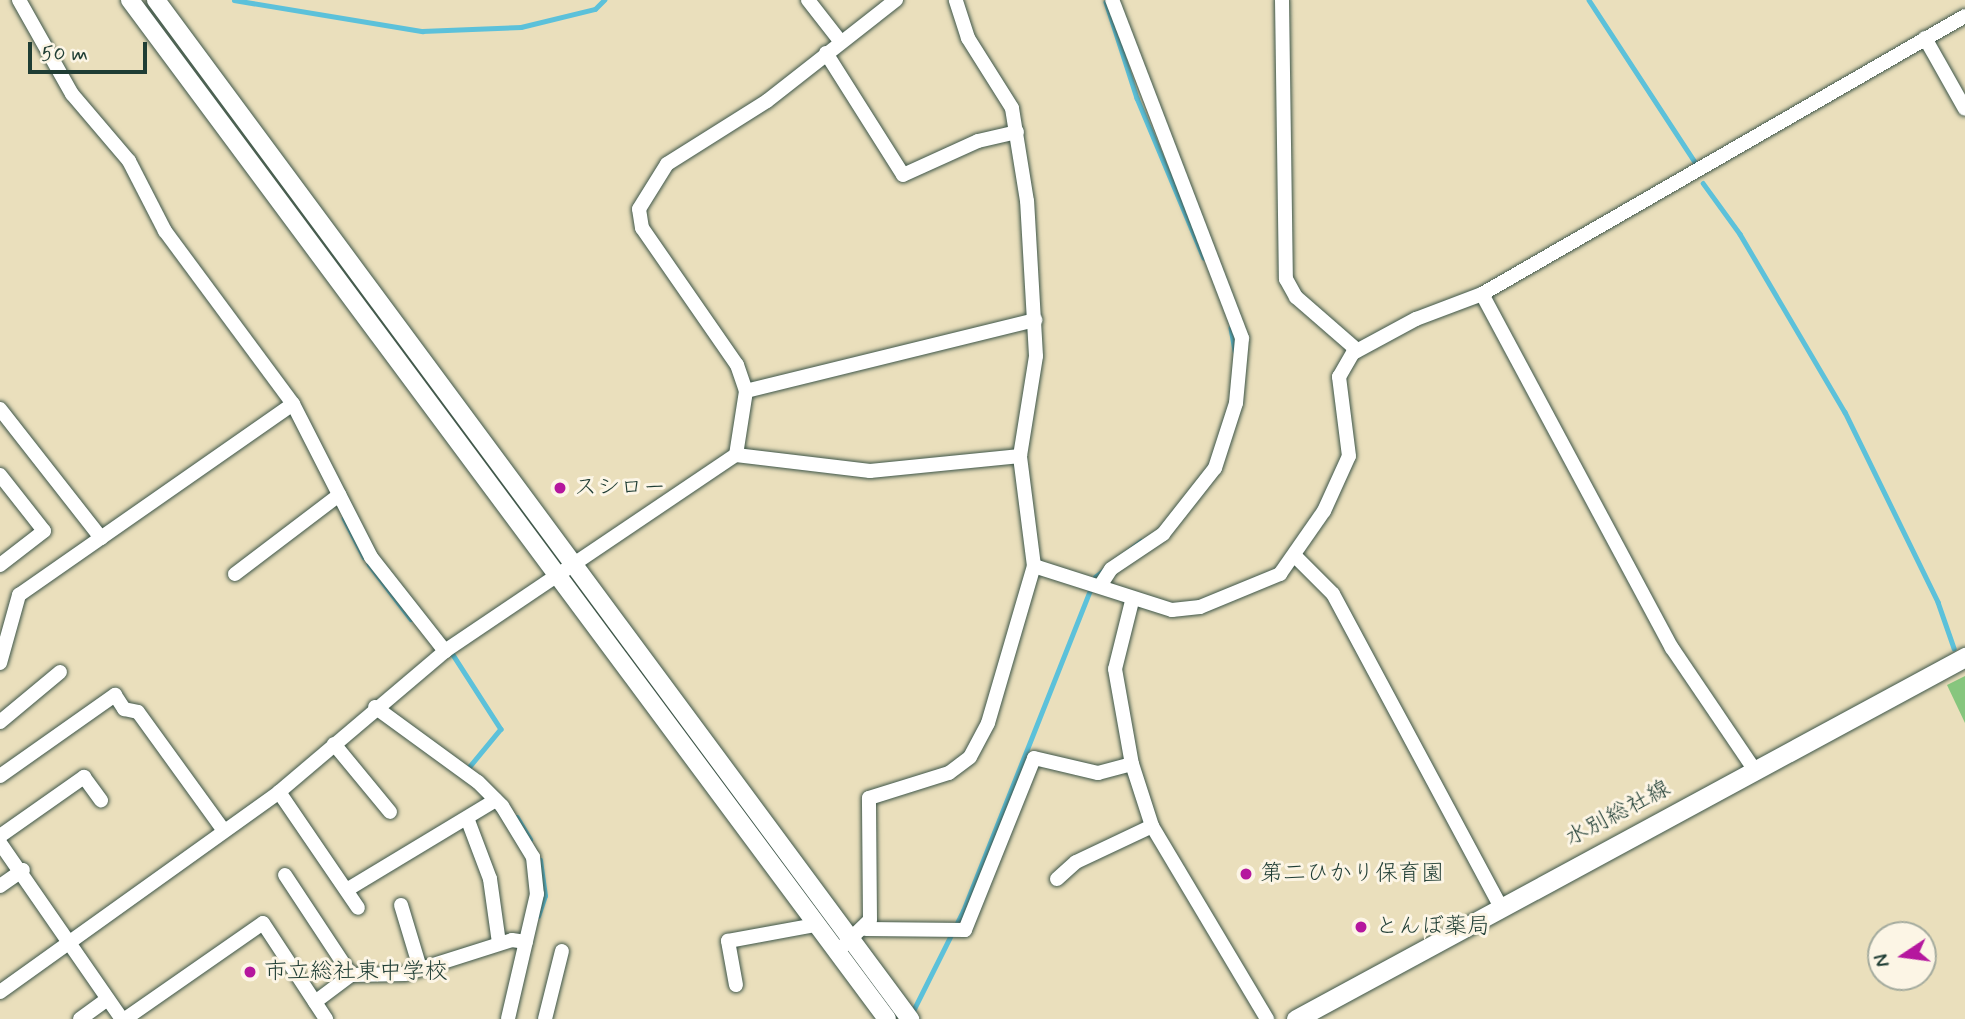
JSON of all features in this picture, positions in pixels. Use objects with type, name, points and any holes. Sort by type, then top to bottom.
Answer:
[{"type":"main road","name":"水別総社線","points":[[1296,1019],[1500,905],[1965,657]]},
{"type":"street","points":[[19,0],[72,94],[129,162],[164,231],[293,404],[335,498],[370,557],[448,649]]},
{"type":"street","points":[[130,0],[815,925],[844,946]]},
{"type":"street","points":[[156,0],[569,563],[844,946],[898,1016]]},
{"type":"street","points":[[808,0],[840,41]]},
{"type":"street","points":[[736,455],[746,391],[737,365],[642,228],[639,209],[667,164],[767,101],[840,41],[896,0]]},
{"type":"street","points":[[866,929],[869,798],[949,774],[970,757],[988,723],[1034,566],[1020,457],[1035,320],[1017,132],[1012,108],[968,38],[956,0]]},
{"type":"street","points":[[1095,585],[1111,569],[1163,534],[1214,468],[1236,403],[1242,351],[1234,311],[1120,36],[1112,0]]},
{"type":"street","points":[[1282,0],[1286,279],[1296,297],[1357,350]]},
{"type":"street","points":[[1034,566],[1095,585],[1132,601],[1171,610],[1200,607],[1254,587],[1297,557],[1349,456],[1339,377],[1357,350],[1482,294],[1965,16]]},
{"type":"street","points":[[1925,38],[1965,109]]},
{"type":"street","points":[[826,53],[903,175],[978,141],[1017,132]]},
{"type":"street","points":[[1482,294],[1666,636],[1754,769]]},
{"type":"street","points":[[746,391],[1035,320]]},
{"type":"street","points":[[0,663],[19,595],[293,404]]},
{"type":"street","points":[[0,409],[101,538]]},
{"type":"street","points":[[0,992],[222,828],[279,792],[376,707],[448,649],[554,573],[736,455],[870,471],[1020,457]]},
{"type":"street","points":[[0,475],[44,531],[0,565]]},
{"type":"street","points":[[235,574],[335,498]]},
{"type":"street","points":[[1297,557],[1333,594],[1500,905]]},
{"type":"street","points":[[1132,601],[1115,669],[1132,764],[1152,826],[1266,1019]]},
{"type":"street","points":[[0,722],[60,672]]},
{"type":"street","points":[[0,776],[115,695],[124,709],[138,712],[222,828]]},
{"type":"street","points":[[376,707],[496,800],[521,832],[537,872],[526,942],[508,1019]]},
{"type":"street","points":[[334,744],[390,812]]},
{"type":"street","points":[[844,946],[866,929],[965,930],[1034,758],[1098,773],[1132,764]]},
{"type":"street","points":[[0,836],[84,778],[101,800]]},
{"type":"street","points":[[279,792],[350,888],[358,908]]},
{"type":"street","points":[[350,888],[496,800]]},
{"type":"street","points":[[467,817],[490,879],[499,943]]},
{"type":"street","points":[[1057,879],[1076,862],[1152,826]]},
{"type":"street","points":[[0,843],[23,870],[124,1019],[263,923],[326,1019]]},
{"type":"street","points":[[0,886],[23,870]]},
{"type":"street","points":[[285,875],[351,975]]},
{"type":"street","points":[[401,905],[420,968]]},
{"type":"street","points":[[736,985],[728,941],[815,925]]},
{"type":"street","points":[[315,1002],[351,975],[420,968],[499,943],[526,942]]},
{"type":"street","points":[[545,1019],[562,950]]},
{"type":"street","points":[[80,1019],[108,999]]},
{"type":"green space","points":[[1965,676],[1965,723],[1947,685]]},
{"type":"waterway","points":[[234,0],[422,31],[521,27],[595,9],[604,0]]},
{"type":"waterway","points":[[1589,0],[1695,162]]},
{"type":"waterway","points":[[1106,2],[1137,98],[1204,258]]},
{"type":"waterway","points":[[1703,183],[1740,234],[1845,412],[1938,602],[1954,648]]},
{"type":"waterway","points":[[1231,328],[1235,351]]},
{"type":"waterway","points":[[344,518],[364,557]]},
{"type":"waterway","points":[[911,1015],[963,911],[1095,577],[1141,541]]},
{"type":"waterway","points":[[369,564],[411,619]]},
{"type":"waterway","points":[[450,650],[501,729],[468,769]]},
{"type":"waterway","points":[[517,817],[530,839]]},
{"type":"waterway","points":[[538,916],[545,896],[540,860]]},
{"type":"place","name":"スシロー","points":[[560,488]]},
{"type":"place","name":"第二ひかり保育園","points":[[1246,874]]},
{"type":"place","name":"とんぼ薬局","points":[[1361,927]]},
{"type":"place","name":"市立総社東中学校","points":[[250,972]]}]
